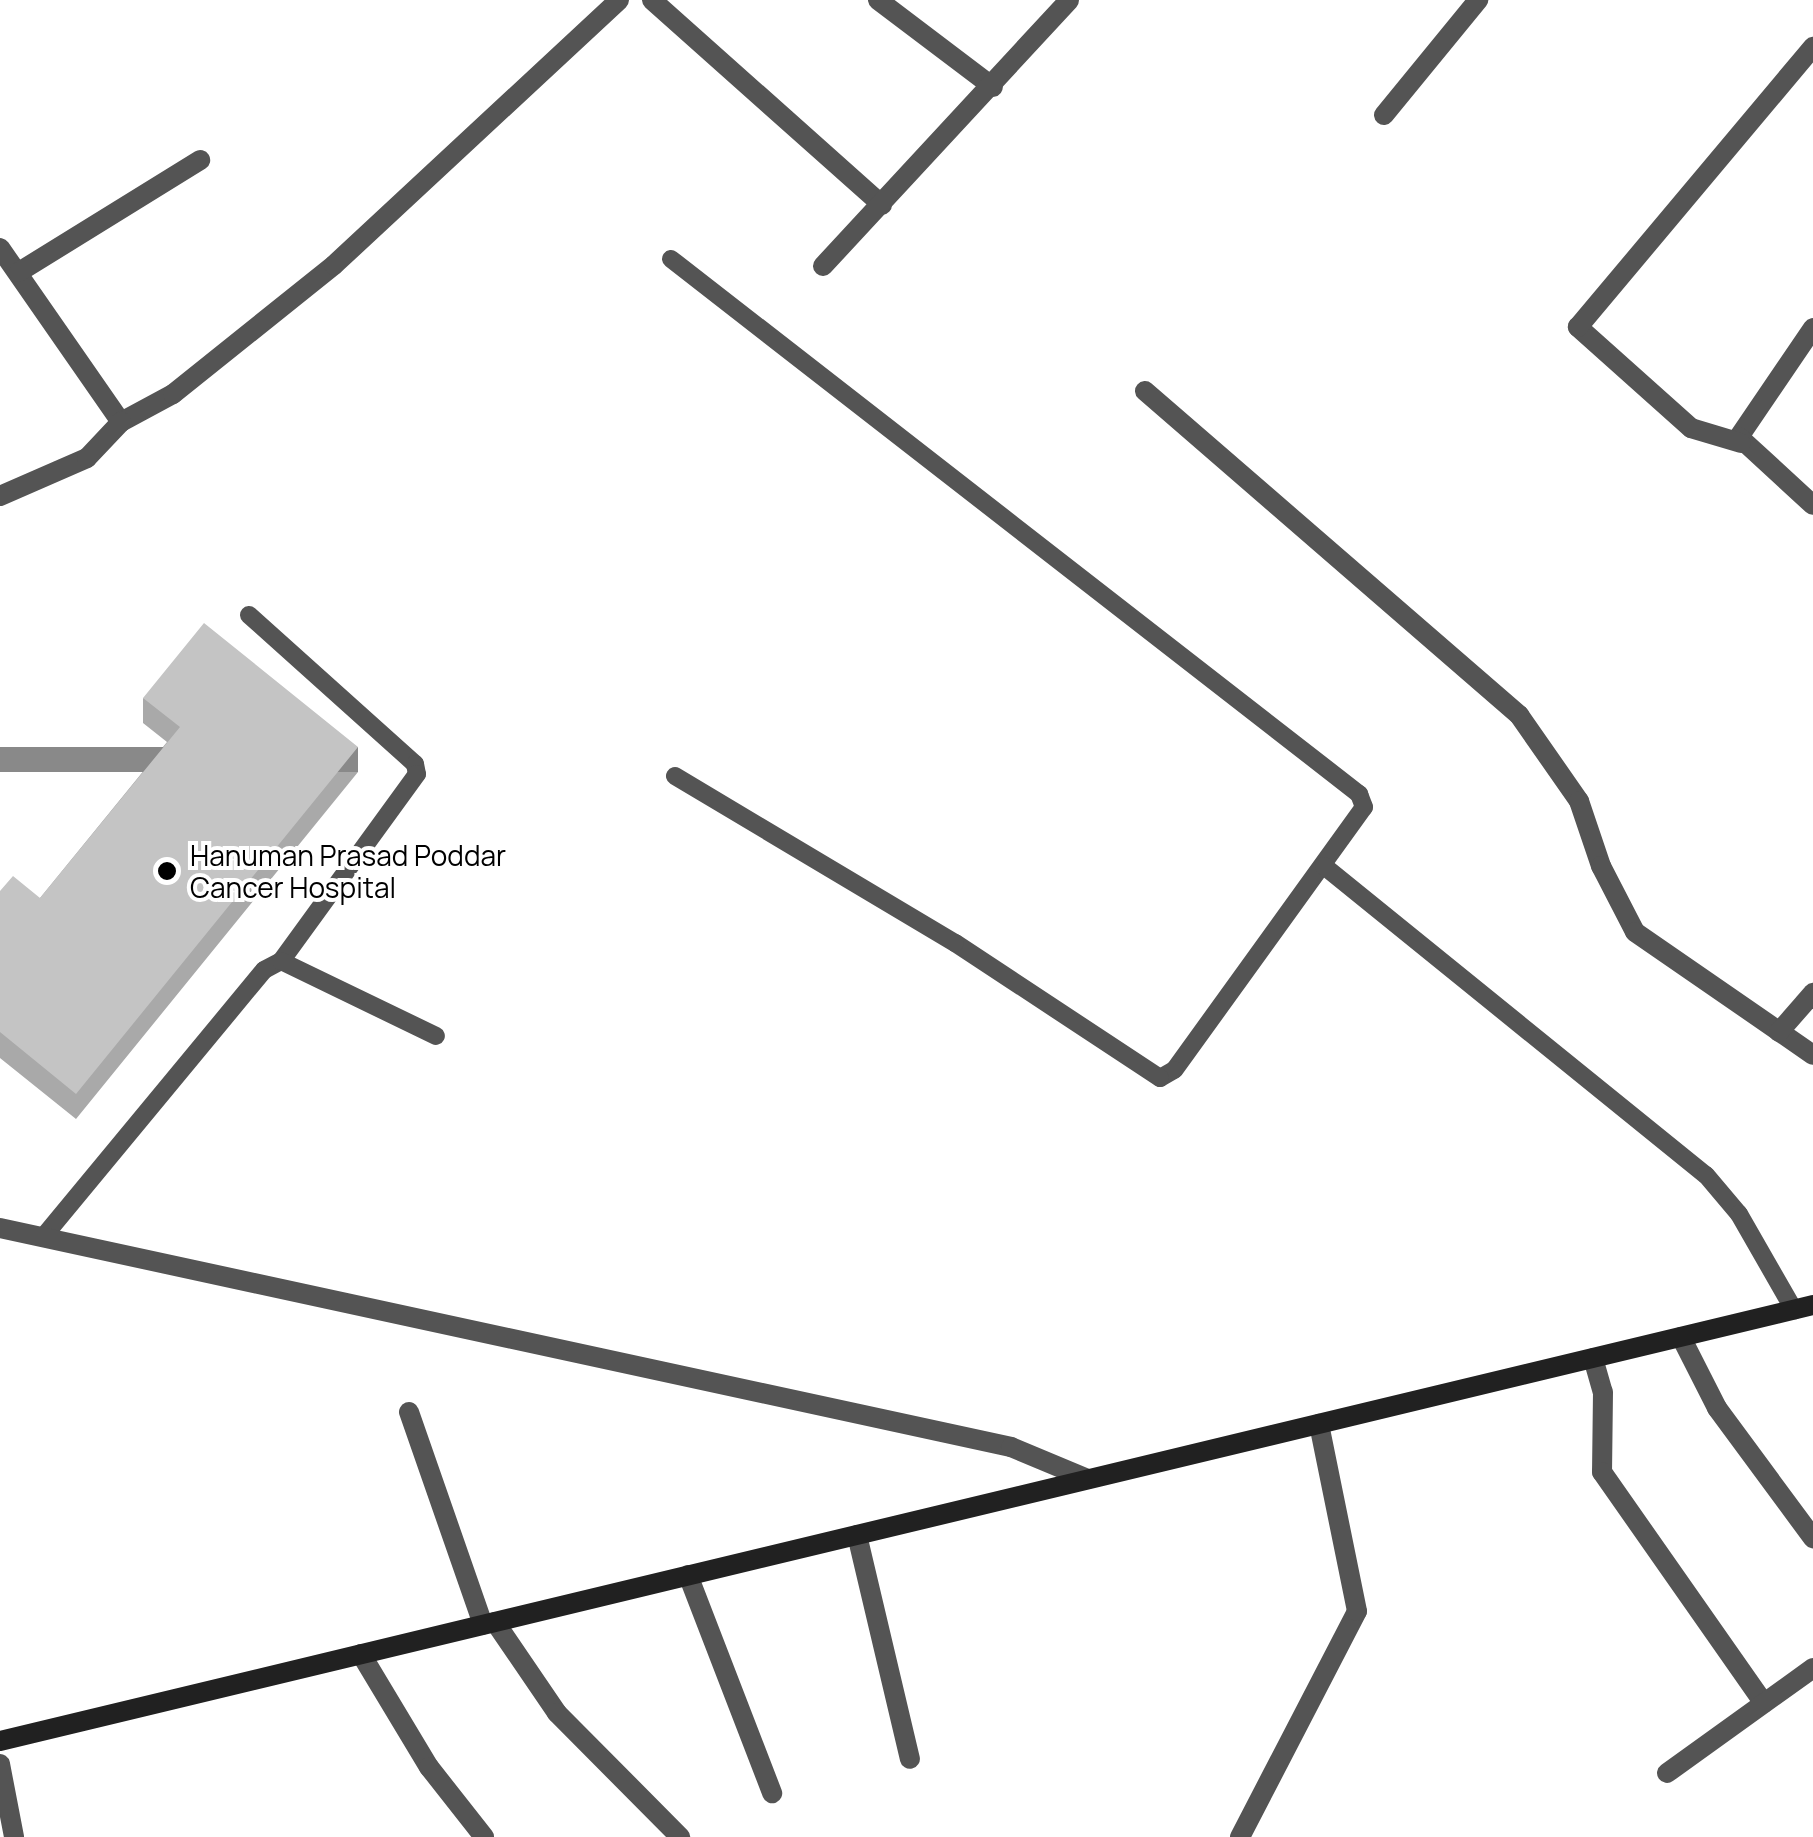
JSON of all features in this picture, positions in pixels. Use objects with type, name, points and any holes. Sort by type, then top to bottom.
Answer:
[{"type":"main road","points":[[0,1741],[1803,1307]]},
{"type":"street","points":[[0,496],[87,458],[122,422],[173,394],[334,265],[619,0]]},
{"type":"street","points":[[652,0],[882,205]]},
{"type":"street","points":[[878,0],[993,87]]},
{"type":"street","points":[[824,266],[993,87],[1069,0]]},
{"type":"street","points":[[1384,115],[1478,0]]},
{"type":"street","points":[[1813,47],[1578,327],[1691,428],[1741,444],[1813,505]]},
{"type":"street","points":[[18,272],[200,160]]},
{"type":"street","points":[[0,248],[122,422]]},
{"type":"street","points":[[1741,444],[1740,431],[1813,328]]},
{"type":"street","points":[[1146,391],[1519,714],[1579,801],[1601,866],[1635,932],[1813,1056]]},
{"type":"street","points":[[1780,1032],[1813,993]]},
{"type":"street","points":[[0,1228],[1011,1447],[1088,1480]]},
{"type":"street","points":[[1681,1337],[1717,1408],[1813,1538]]},
{"type":"street","points":[[1593,1358],[1603,1392],[1602,1472],[1764,1703]]},
{"type":"street","points":[[410,1412],[489,1624],[557,1713],[680,1837]]},
{"type":"street","points":[[1240,1837],[1357,1612],[1318,1424]]},
{"type":"street","points":[[858,1535],[910,1760]]},
{"type":"street","points":[[688,1575],[772,1793]]},
{"type":"street","points":[[361,1654],[429,1767],[484,1837]]},
{"type":"street","points":[[1667,1773],[1813,1668]]},
{"type":"street","points":[[0,1764],[14,1837]]},
{"type":"lane","points":[[671,259],[1359,794],[1364,807],[1174,1070],[1160,1078],[955,943],[675,776]]},
{"type":"lane","points":[[44,1236],[264,970],[281,961],[417,774],[415,764],[250,615]]},
{"type":"lane","points":[[1324,866],[1706,1175],[1739,1214],[1803,1307]]},
{"type":"lane","points":[[281,961],[436,1036]]},
{"type":"building","points":[[204,623],[358,747],[76,1094],[0,1032],[0,891],[13,876],[40,898],[180,727],[143,698]]},
{"type":"place","name":"Hanuman Prasad Poddar Cancer Hospital","points":[[167,871]]}]
